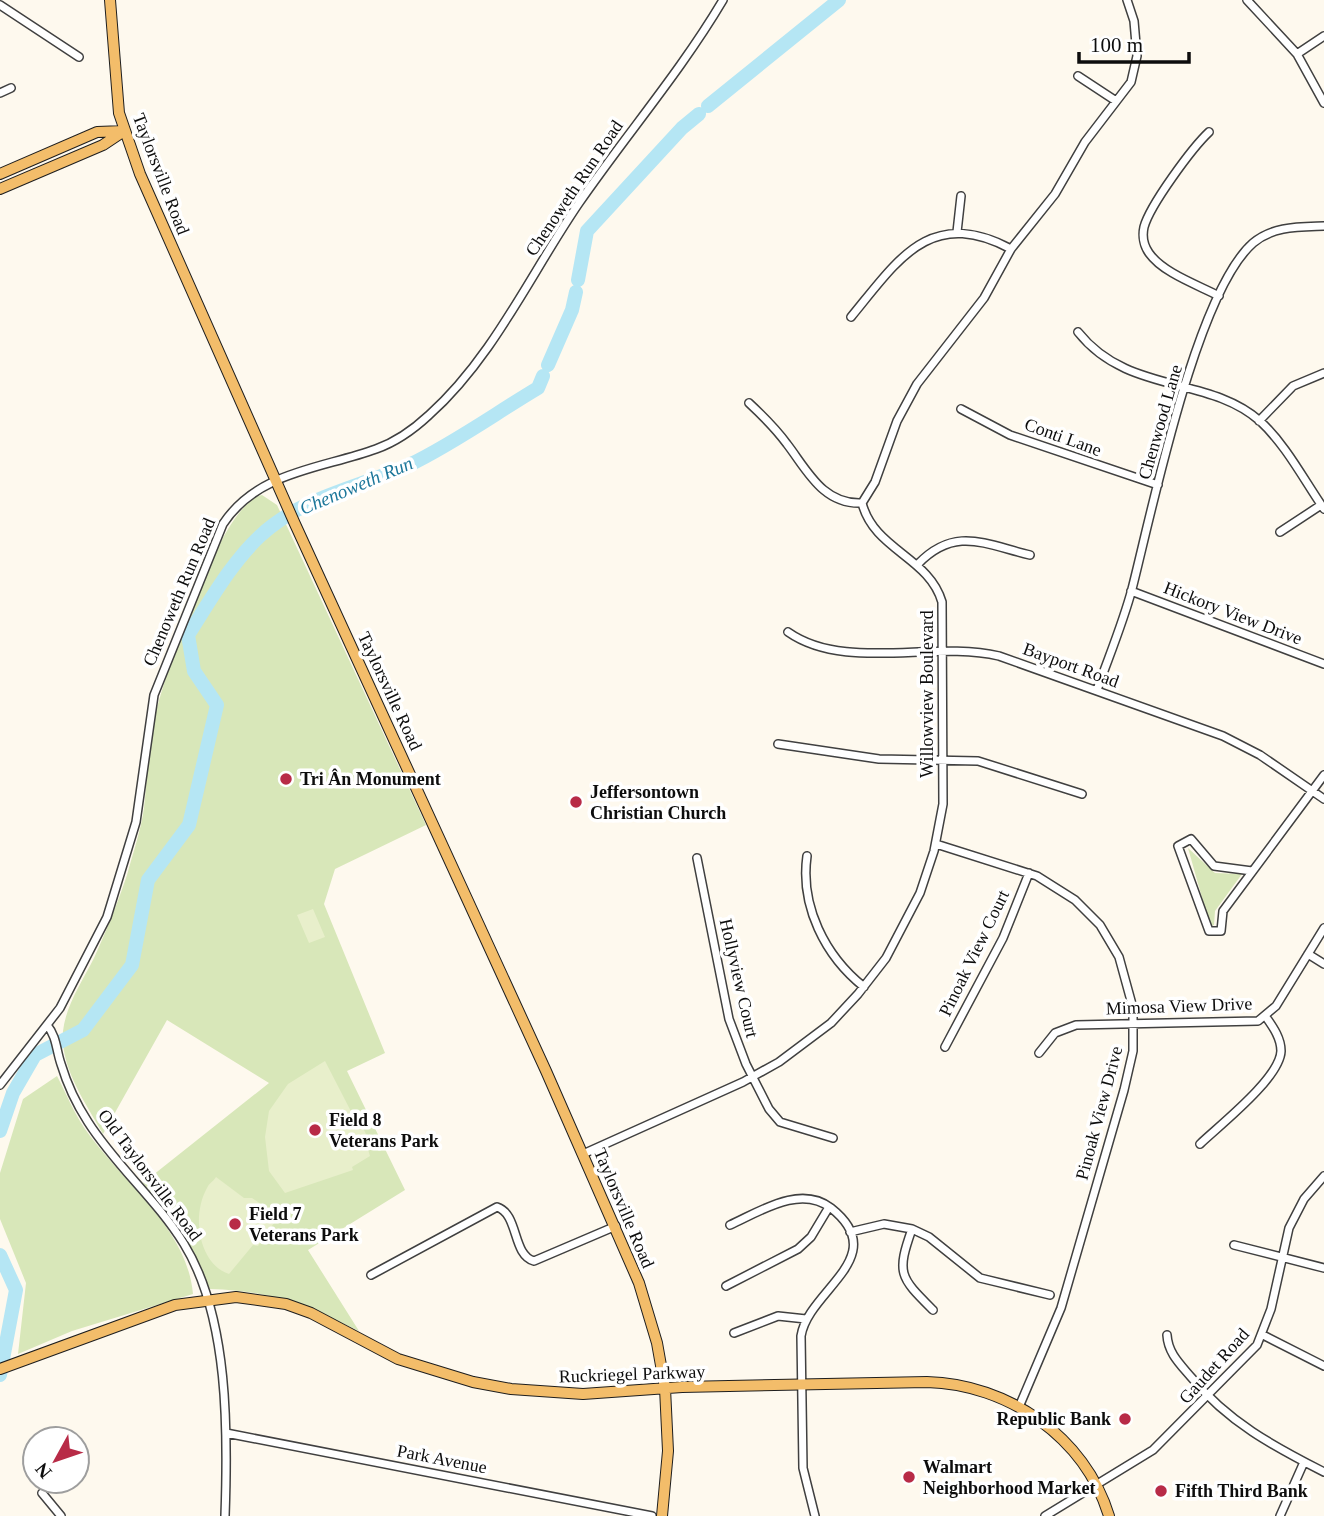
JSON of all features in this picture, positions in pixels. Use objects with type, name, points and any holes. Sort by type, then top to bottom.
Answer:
[{"type":"main road","name":"Taylorsville Road","points":[[110,0],[120,113],[145,186],[295,524],[616,1226],[650,1316],[665,1388],[668,1451],[662,1516]]},
{"type":"main road","points":[[0,174],[97,132],[124,131]]},
{"type":"main road","points":[[0,190],[103,145],[124,131]]},
{"type":"main road","name":"Ruckriegel Parkway","points":[[5,1367],[160,1310],[205,1299],[236,1297],[286,1304],[324,1320],[398,1359],[473,1382],[583,1394],[665,1388],[938,1382],[978,1389],[1019,1407],[1053,1429],[1097,1485],[1110,1516]]},
{"type":"street","name":"Chenoweth Run Road","points":[[0,1085],[47,1025],[93,947],[118,890],[136,822],[154,695],[215,539],[236,506],[276,480],[383,447],[410,430],[443,402],[488,344],[578,205],[723,0]]},
{"type":"street","points":[[749,403],[786,441],[820,488],[839,499],[862,503],[875,482],[897,421],[917,384],[984,298],[1011,249],[1055,194],[1085,142],[1131,82],[1137,56],[1134,21],[1126,0]]},
{"type":"street","points":[[1247,0],[1297,54],[1324,103]]},
{"type":"street","points":[[0,5],[79,57]]},
{"type":"street","points":[[1297,54],[1324,36]]},
{"type":"street","points":[[1078,76],[1116,101]]},
{"type":"street","points":[[0,93],[11,88]]},
{"type":"street","points":[[1209,132],[1195,145],[1148,218],[1143,234],[1146,248],[1158,262],[1219,296]]},
{"type":"street","points":[[957,232],[961,196]]},
{"type":"street","name":"Chenwood Lane","points":[[1097,690],[1131,591],[1185,389],[1203,331],[1219,296],[1242,257],[1262,236],[1278,230],[1324,226]]},
{"type":"street","points":[[851,317],[903,255],[922,243],[957,232],[978,235],[1011,249]]},
{"type":"street","points":[[1078,332],[1090,347],[1118,365],[1228,403],[1259,421],[1282,447],[1323,507],[1280,531]]},
{"type":"street","points":[[1259,421],[1293,386],[1324,373]]},
{"type":"street","name":"Conti Lane","points":[[961,409],[1010,435],[1158,485]]},
{"type":"street","name":"Willowview Boulevard","points":[[583,1154],[753,1077],[806,1044],[831,1023],[864,987],[886,958],[909,918],[936,844],[943,804],[943,651],[940,593],[918,564],[881,538],[868,520],[862,503]]},
{"type":"street","points":[[918,564],[938,545],[959,540],[1030,555]]},
{"type":"street","name":"Hickory View Drive","points":[[1131,591],[1324,664]]},
{"type":"street","name":"Bayport Road","points":[[788,632],[811,645],[835,651],[980,652],[999,656],[1223,736],[1259,755],[1324,799]]},
{"type":"street","points":[[778,744],[879,760],[944,760],[995,765],[1082,794]]},
{"type":"street","points":[[1252,871],[1214,866],[1191,839],[1178,846],[1209,931],[1221,931],[1223,911],[1324,775]]},
{"type":"street","name":"Pinoak View Drive","points":[[936,844],[1029,873],[1046,880],[1075,900],[1105,932],[1126,974],[1135,1024],[1124,1090],[1061,1308],[1019,1407]]},
{"type":"street","points":[[807,856],[806,878],[814,920],[839,966],[864,987]]},
{"type":"street","name":"Hollyview Court","points":[[697,858],[729,1019],[753,1077],[769,1109],[780,1122],[833,1139]]},
{"type":"street","name":"Pinoak View Court","points":[[944,1047],[1003,938],[1029,873]]},
{"type":"street","name":"Mimosa View Drive","points":[[1039,1053],[1055,1033],[1069,1026],[1251,1022],[1266,1017],[1324,928]]},
{"type":"street","points":[[1308,954],[1324,964]]},
{"type":"street","points":[[1200,1144],[1279,1064],[1279,1040],[1266,1017]]},
{"type":"street","name":"Old Taylorsville Road","points":[[47,1025],[56,1040],[60,1061],[91,1126],[186,1246],[205,1299],[222,1373],[226,1433],[226,1516]]},
{"type":"street","name":"Gaudet Road","points":[[1045,1516],[1153,1450],[1208,1397],[1263,1335],[1296,1212],[1324,1176]]},
{"type":"street","points":[[730,1225],[798,1197],[819,1200],[844,1221],[850,1232],[852,1254],[843,1275],[817,1300],[801,1336],[803,1468],[815,1516]]},
{"type":"street","points":[[371,1276],[497,1207],[507,1215],[525,1255],[534,1261],[616,1226]]},
{"type":"street","points":[[726,1286],[798,1249],[811,1237],[829,1207]]},
{"type":"street","points":[[850,1232],[884,1224],[912,1229],[929,1237],[980,1278],[1050,1296]]},
{"type":"street","points":[[912,1229],[902,1259],[901,1273],[906,1283],[933,1310]]},
{"type":"street","points":[[1234,1245],[1324,1268]]},
{"type":"street","points":[[734,1333],[778,1316],[806,1320]]},
{"type":"street","points":[[1167,1335],[1173,1356],[1208,1397],[1252,1434],[1324,1472]]},
{"type":"street","points":[[1263,1335],[1324,1366]]},
{"type":"street","name":"Park Avenue","points":[[226,1433],[652,1516]]},
{"type":"street","points":[[1280,1516],[1304,1462]]},
{"type":"street","points":[[44,1495],[61,1516]]},
{"type":"green space","points":[[262,495],[277,505],[426,825],[335,869],[324,904],[385,1053],[347,1071],[405,1190],[308,1250],[359,1331],[288,1301],[252,1293],[210,1289],[175,1221],[143,1183],[269,1083],[167,1020],[103,1134],[70,1072],[63,1045],[67,1012],[107,927],[134,850],[144,808],[151,734],[178,642],[193,601],[228,529],[245,506]]},
{"type":"green space","points":[[1188,848],[1215,873],[1242,874],[1215,911],[1214,925],[1210,926]]},
{"type":"green space","points":[[313,909],[325,937],[309,943],[297,915]]},
{"type":"green space","name":"Field 8 Veterans Park","points":[[325,1061],[358,1125],[361,1124],[366,1134],[364,1136],[370,1156],[352,1167],[353,1170],[285,1193],[269,1171],[265,1137],[269,1111],[288,1084]]},
{"type":"green space","points":[[57,1076],[85,1129],[166,1226],[179,1247],[193,1294],[72,1331],[18,1354],[26,1283],[0,1219],[0,1173],[23,1099]]},
{"type":"green space","name":"Field 7 Veterans Park","points":[[216,1177],[244,1198],[252,1198],[258,1202],[272,1216],[274,1223],[258,1246],[253,1245],[229,1274],[219,1269],[211,1260],[205,1250],[199,1225],[202,1199]]},
{"type":"waterway","name":"Chenoweth Run","points":[[708,106],[839,0]]},
{"type":"waterway","name":"Chenoweth Run","points":[[578,280],[587,231],[682,128],[699,114]]},
{"type":"waterway","name":"Chenoweth Run","points":[[548,365],[572,310],[576,292]]},
{"type":"waterway","name":"Chenoweth Run","points":[[0,1131],[13,1093],[35,1055],[83,1030],[132,965],[148,880],[189,825],[217,705],[194,671],[188,635],[230,570],[260,536],[294,511],[425,457],[538,388],[543,376]]},
{"type":"waterway","name":"Chenoweth Run","points":[[0,1255],[16,1290],[0,1375]]},
{"type":"place","name":"Tri Ân Monument","points":[[286,779]]},
{"type":"place","name":"Jeffersontown Christian Church","points":[[576,802]]},
{"type":"place","name":"Field 8 Veterans Park","points":[[315,1130]]},
{"type":"place","name":"Field 7 Veterans Park","points":[[235,1224]]},
{"type":"place","name":"Republic Bank","points":[[1125,1419]]},
{"type":"place","name":"Walmart Neighborhood Market","points":[[909,1477]]},
{"type":"place","name":"Fifth Third Bank","points":[[1161,1491]]}]
